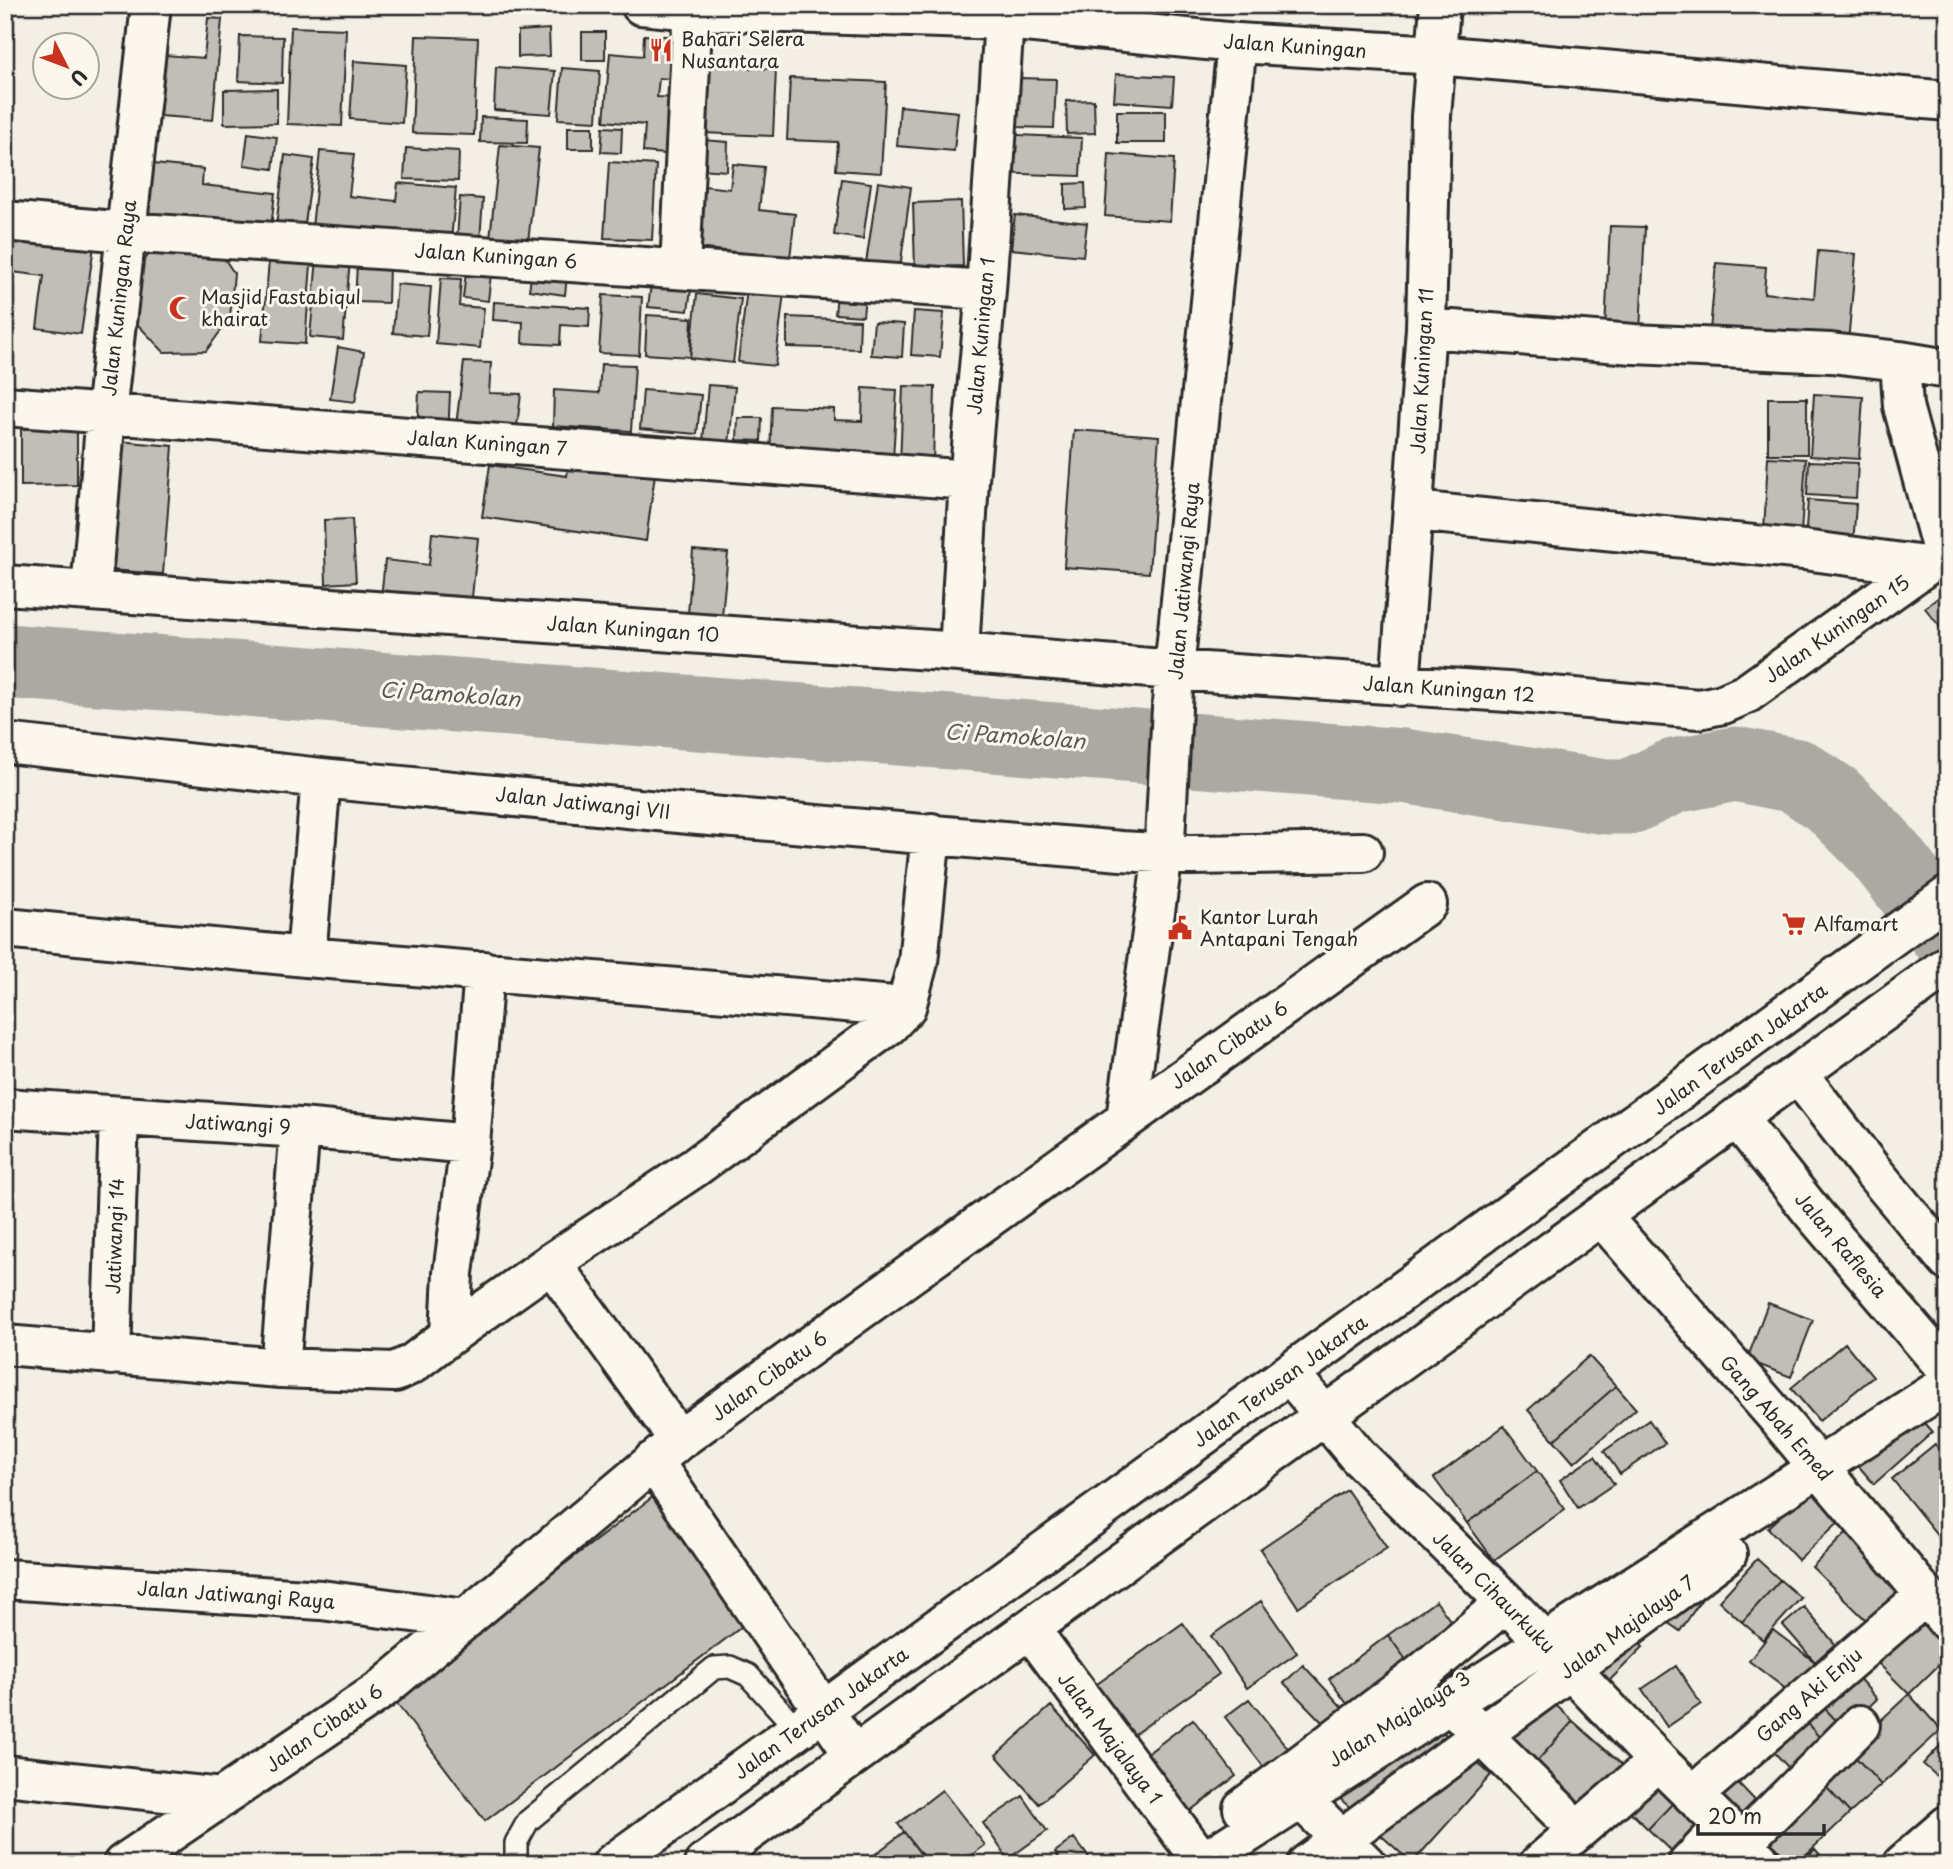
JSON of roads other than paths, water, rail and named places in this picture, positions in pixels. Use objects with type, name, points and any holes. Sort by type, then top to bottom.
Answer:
[{"type":"street","name":"Jalan Kuningan Raya","points":[[91,591],[106,414],[151,5]]},
{"type":"street","name":"Jalan Kuningan","points":[[641,5],[1004,20],[1237,43],[1437,55],[1948,101]]},
{"type":"street","name":"Jalan Kuningan 11","points":[[1400,686],[1426,328],[1431,116],[1440,5]]},
{"type":"street","points":[[680,268],[693,8]]},
{"type":"street","name":"Jalan Kuningan 1","points":[[959,652],[968,481],[986,290],[1004,20]]},
{"type":"street","name":"Jalan Jatiwangi Raya","points":[[1126,1119],[1164,847],[1174,677],[1237,43]]},
{"type":"street","name":"Jalan Kuningan 6","points":[[5,221],[125,232],[986,290]]},
{"type":"street","points":[[1426,328],[1634,344],[1831,353],[1948,369]]},
{"type":"street","points":[[1414,511],[1804,550],[1938,557],[1903,406],[1900,361]]},
{"type":"street","name":"Jalan Kuningan 7","points":[[5,406],[968,481]]},
{"type":"street","name":"Jalan Kuningan 15","points":[[1723,704],[1746,694],[1938,557]]},
{"type":"street","points":[[5,585],[91,591]]},
{"type":"street","name":"Jalan Kuningan 10","points":[[91,591],[959,652],[1174,677]]},
{"type":"street","name":"Jalan Kuningan 12","points":[[1174,677],[1508,692],[1699,709],[1723,704]]},
{"type":"street","name":"Jalan Jatiwangi VII","points":[[5,743],[321,778],[685,813],[931,833],[1164,847],[1363,852]]},
{"type":"street","points":[[306,957],[321,778]]},
{"type":"street","points":[[5,1345],[280,1368],[394,1372],[412,1364],[551,1262],[694,1168],[889,1025],[906,1007],[918,962],[931,833]]},
{"type":"street","name":"Jalan Terusan Jakarta","points":[[612,1864],[1948,896]]},
{"type":"street","name":"Jalan Cibatu 6","points":[[123,1864],[381,1690],[666,1451],[1427,904]]},
{"type":"street","points":[[5,928],[306,957],[906,1007]]},
{"type":"street","points":[[450,1335],[453,1273],[470,1144],[484,971]]},
{"type":"street","points":[[704,1864],[1933,976]]},
{"type":"street","points":[[1798,1074],[1871,1169],[1948,1261]]},
{"type":"street","name":"Jatiwangi 9","points":[[5,1108],[300,1128],[470,1144]]},
{"type":"street","name":"Jatiwangi 14","points":[[111,1355],[119,1117]]},
{"type":"street","name":"Jalan Raflesia","points":[[1737,1118],[1813,1213],[1948,1371]]},
{"type":"street","points":[[280,1368],[300,1128]]},
{"type":"street","name":"Gang Abah Emed","points":[[1568,1173],[1601,1216],[1776,1416],[1937,1609]]},
{"type":"street","points":[[551,1262],[666,1451],[810,1720],[854,1755]]},
{"type":"street","name":"Jalan Cihaurkuku","points":[[1290,1374],[1359,1456],[1743,1844]]},
{"type":"street","name":"Jalan Majalaya 3","points":[[1198,1858],[1948,1383]]},
{"type":"street","name":"Jalan Majalaya 7","points":[[1307,1864],[1948,1390]]},
{"type":"street","name":"Jalan Jatiwangi Raya","points":[[5,1579],[321,1600],[466,1619]]},
{"type":"street","name":"Jalan Majalaya 3","points":[[1198,1858],[1282,1780],[1421,1674],[1506,1602]]},
{"type":"street","name":"Gang Aki Enju","points":[[1693,1795],[1937,1609]]},
{"type":"street","name":"Jalan Majalaya 1","points":[[1030,1629],[1198,1858]]},
{"type":"street","points":[[1421,1674],[1560,1812]]},
{"type":"street","points":[[1688,1864],[1743,1844],[1860,1725]]},
{"type":"street","points":[[1539,1864],[1658,1761]]},
{"type":"street","points":[[5,1775],[222,1798]]},
{"type":"street","points":[[1282,1780],[1366,1864]]},
{"type":"street","points":[[1903,1864],[1948,1825]]},
{"type":"lane","points":[[516,1864],[516,1843],[528,1821],[715,1668],[730,1667],[748,1675],[810,1720]]},
{"type":"waterway","name":"Ci Pamokolan","points":[[5,661],[1403,766],[1606,797],[1629,797],[1674,776],[1735,764],[1797,776],[1833,800],[1878,845],[1948,935]]},
{"type":"place","name":"Bahari Selera Nusantara","points":[[661,50]]},
{"type":"place","name":"Masjid Fastabiqul khairat","points":[[181,308]]},
{"type":"place","name":"Alfamart","points":[[1794,924]]},
{"type":"place","name":"Kantor Lurah Antapani Tengah","points":[[1180,928]]}]
